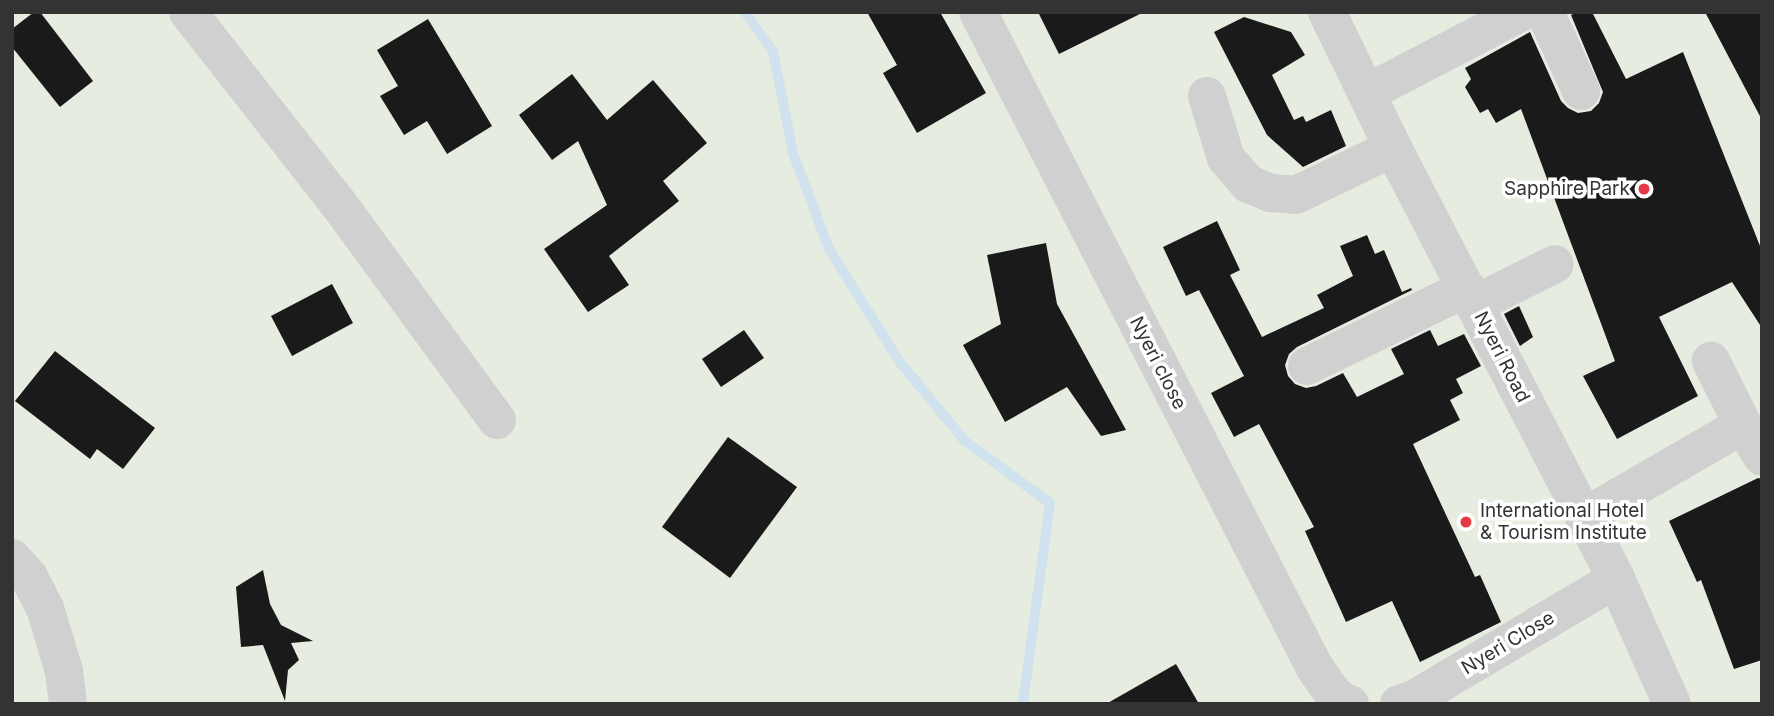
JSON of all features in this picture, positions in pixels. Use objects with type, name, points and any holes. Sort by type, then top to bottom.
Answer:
[{"type":"street","points":[[188,12],[338,204],[497,420]]},
{"type":"street","name":"Nyeri close","points":[[978,12],[1315,668],[1332,692],[1344,703],[1350,704]]},
{"type":"street","name":"Nyeri Road","points":[[1327,12],[1393,148],[1616,579],[1672,704]]},
{"type":"street","points":[[1367,93],[1522,12]]},
{"type":"street","points":[[1545,12],[1581,91]]},
{"type":"street","points":[[1207,96],[1226,158],[1250,184],[1270,192],[1296,195],[1393,148]]},
{"type":"street","points":[[1307,366],[1471,296],[1555,264]]},
{"type":"street","points":[[1711,361],[1762,457]]},
{"type":"street","points":[[1584,517],[1743,425]]},
{"type":"street","points":[[12,558],[29,577],[46,608],[64,671],[68,704]]},
{"type":"street","name":"Nyeri Close","points":[[1399,704],[1414,699],[1616,579]]},
{"type":"shaded area","points":[[12,12],[1762,12],[1762,704],[12,704]]},
{"type":"building","points":[[34,12],[40,12],[93,81],[60,107],[12,47],[12,29]]},
{"type":"building","points":[[867,12],[940,12],[986,93],[917,133],[883,73],[897,65]]},
{"type":"building","points":[[1038,12],[1144,12],[1059,54]]},
{"type":"building","name":"Sapphire Park","points":[[1577,12],[1592,12],[1626,79],[1683,52],[1762,251],[1762,328],[1732,282],[1659,317],[1698,396],[1617,439],[1583,376],[1615,361],[1521,109],[1496,123],[1488,109],[1480,113],[1465,87],[1471,79],[1465,68],[1530,32],[1561,101],[1578,113],[1591,111],[1599,103],[1603,92],[1571,15]]},
{"type":"building","points":[[1705,12],[1762,12],[1762,120]]},
{"type":"building","points":[[1244,17],[1291,32],[1305,55],[1272,75],[1294,120],[1303,116],[1306,122],[1331,110],[1346,146],[1303,167],[1267,135],[1214,32]]},
{"type":"building","points":[[428,19],[492,126],[447,154],[427,121],[404,135],[380,96],[398,86],[377,50]]},
{"type":"building","points":[[572,74],[607,120],[653,80],[707,143],[663,181],[679,201],[609,256],[629,285],[588,312],[544,249],[607,205],[578,141],[552,160],[519,115]]},
{"type":"building","points":[[1217,221],[1240,270],[1230,275],[1262,337],[1324,308],[1317,295],[1353,276],[1340,246],[1367,235],[1375,254],[1384,250],[1402,292],[1411,288],[1412,290],[1297,347],[1289,354],[1285,365],[1288,376],[1295,384],[1306,388],[1316,386],[1343,373],[1357,397],[1404,374],[1391,349],[1430,330],[1438,346],[1464,334],[1481,366],[1456,379],[1463,393],[1450,400],[1460,420],[1413,444],[1475,577],[1480,575],[1501,622],[1420,662],[1392,601],[1346,622],[1305,531],[1314,527],[1259,424],[1234,437],[1211,393],[1244,376],[1199,290],[1186,296],[1163,247]]},
{"type":"building","points":[[1046,243],[1057,304],[1126,430],[1101,436],[1067,387],[1005,422],[963,345],[1001,324],[987,255]]},
{"type":"building","points":[[332,284],[353,323],[292,356],[271,316]]},
{"type":"building","points":[[1519,306],[1533,337],[1520,346],[1504,314]]},
{"type":"building","points":[[744,330],[764,358],[721,387],[702,359]]},
{"type":"building","points":[[55,351],[155,428],[123,469],[97,449],[90,459],[15,401]]},
{"type":"building","points":[[728,437],[797,487],[730,578],[662,527]]},
{"type":"building","points":[[1758,478],[1762,479],[1762,660],[1734,669],[1701,580],[1697,582],[1669,521]]},
{"type":"building","points":[[263,570],[270,604],[281,625],[313,641],[291,643],[299,660],[288,670],[285,701],[263,645],[241,647],[236,587]]},
{"type":"building","points":[[1176,664],[1199,704],[1106,704]]},
{"type":"waterway","points":[[745,12],[773,52],[793,153],[829,249],[899,361],[965,441],[1050,503],[1023,704]]},
{"type":"place","name":"Sapphire Park","points":[[1644,189]]},
{"type":"place","name":"International Hotel & Tourism Institute","points":[[1466,522]]}]
